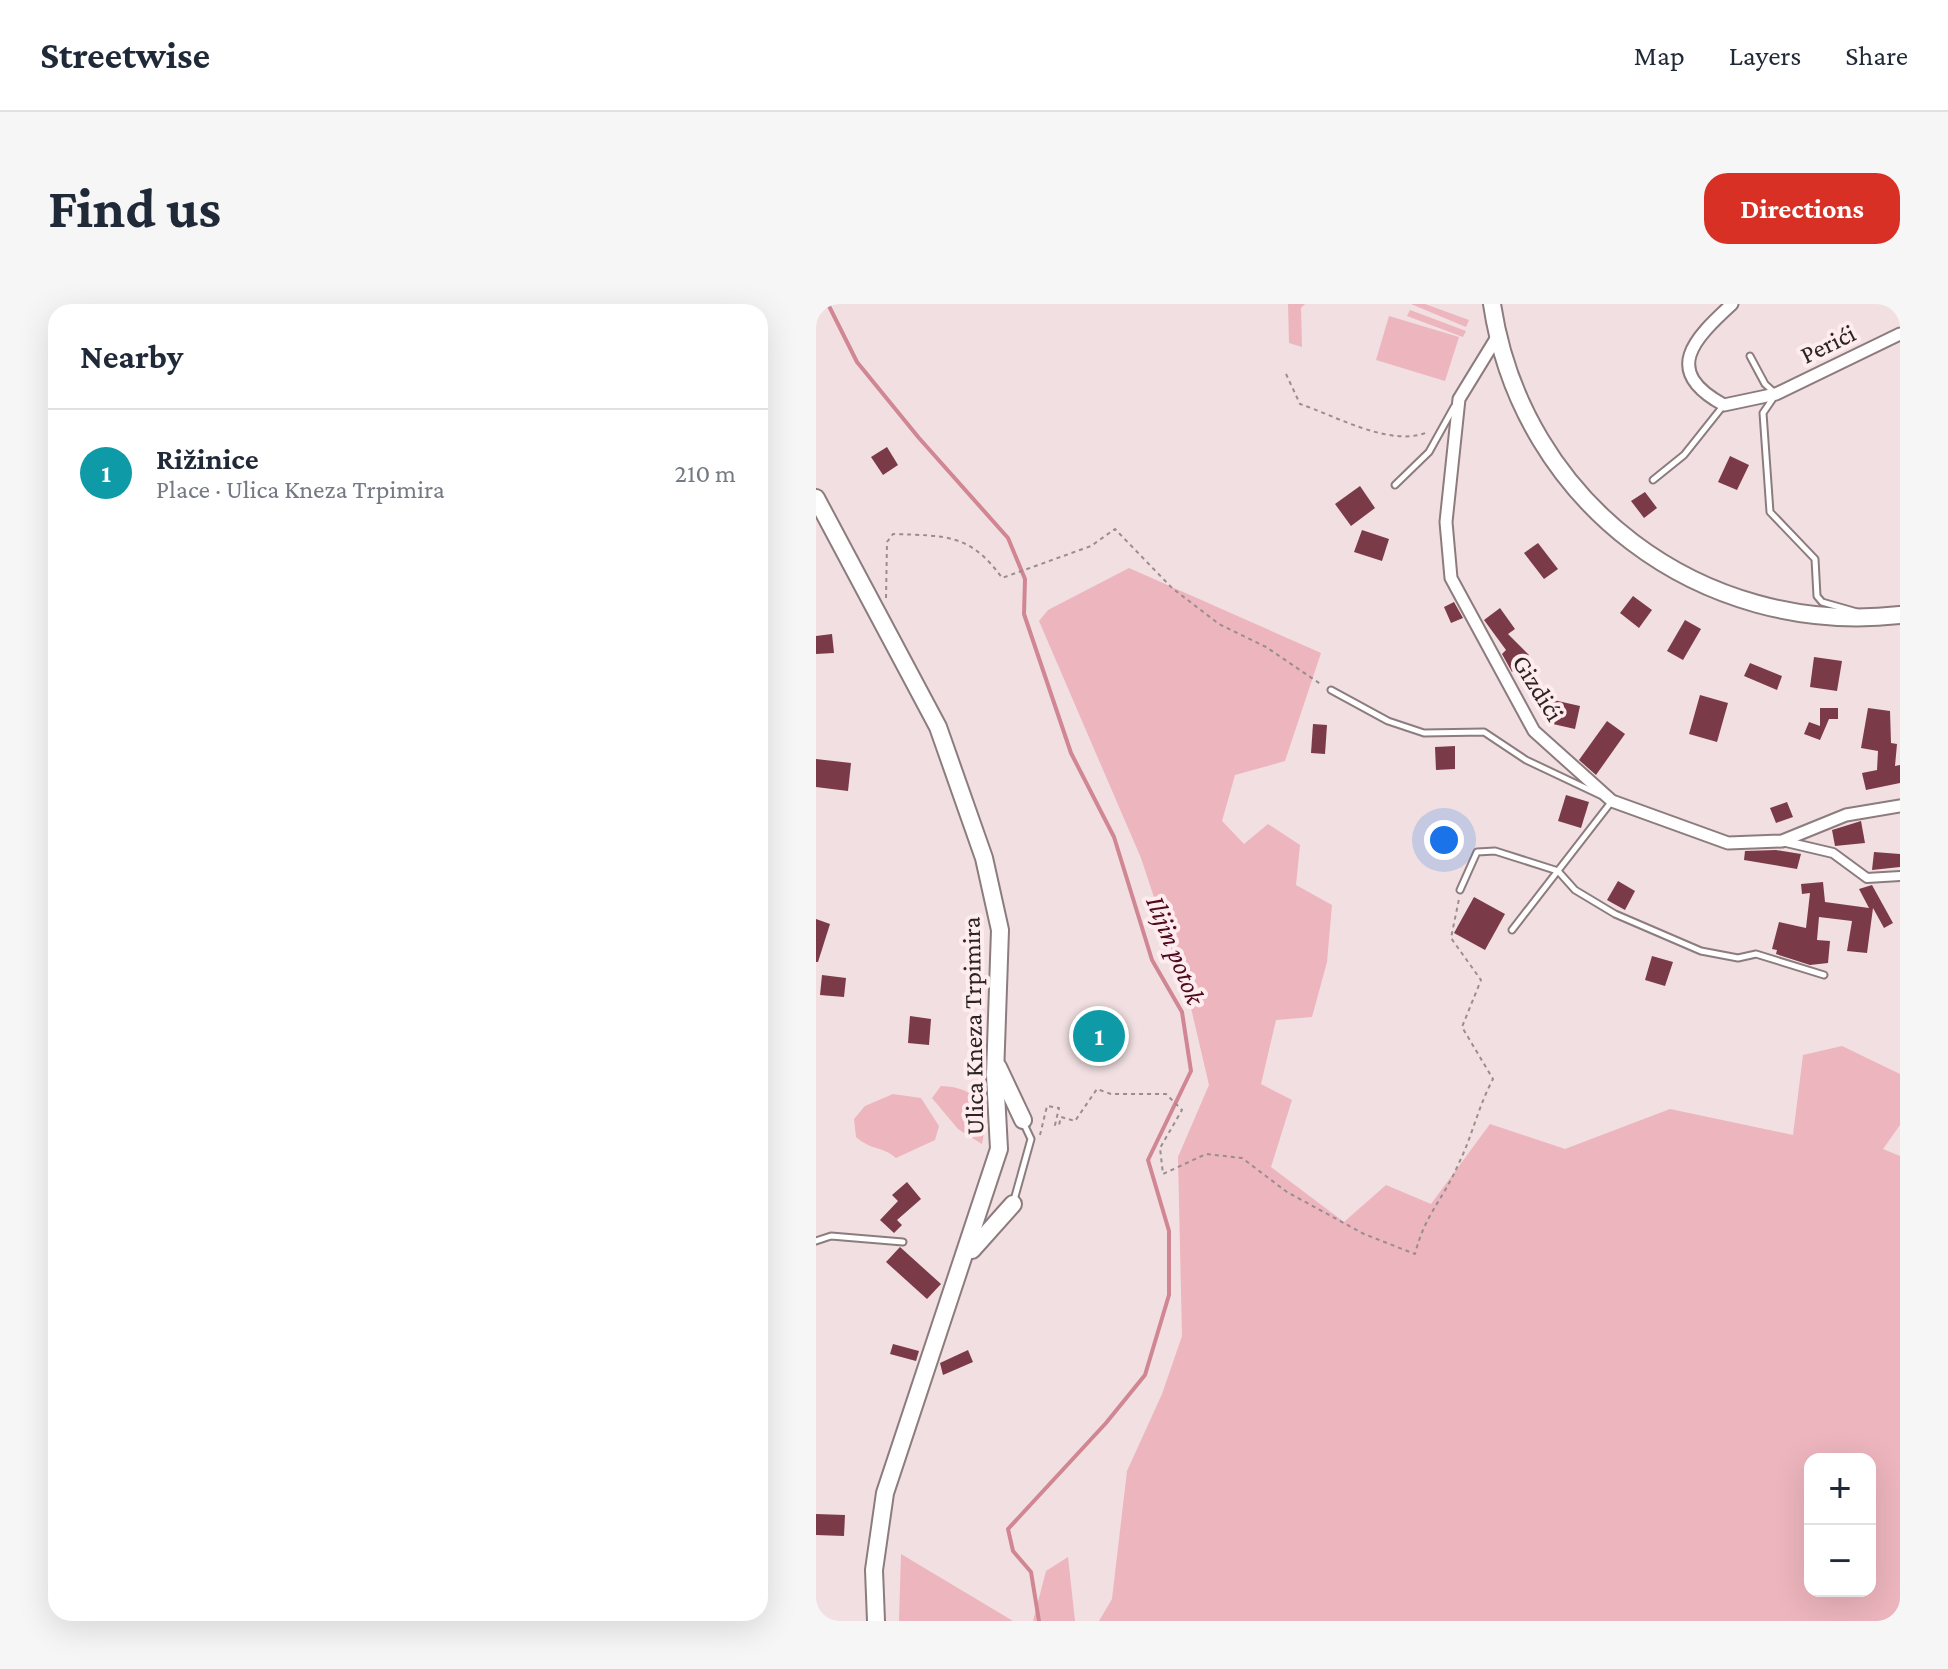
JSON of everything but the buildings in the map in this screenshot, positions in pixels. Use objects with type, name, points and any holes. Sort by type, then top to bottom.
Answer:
[{"type":"main road","points":[[1492,304],[1497,337],[1530,421],[1571,485],[1647,555],[1697,583],[1748,604],[1813,616],[1868,619],[1900,615]]},
{"type":"main road","name":"Ulica Kneza Trpimira","points":[[816,498],[938,727],[984,858],[1000,930],[995,1059],[999,1149],[885,1493],[874,1570],[876,1621]]},
{"type":"main road","points":[[995,1059],[1023,1120]]},
{"type":"main road","points":[[963,1261],[1013,1204]]},
{"type":"street","points":[[1724,405],[1701,393],[1690,373],[1689,358],[1698,336],[1732,304]]},
{"type":"street","name":"Perići","points":[[1724,405],[1776,394],[1900,334]]},
{"type":"street","name":"Gizdići","points":[[1497,337],[1459,399],[1446,522],[1451,578],[1534,731],[1612,801],[1728,843],[1782,841],[1846,815],[1900,806]]},
{"type":"street","points":[[1782,841],[1833,853],[1867,878],[1900,876]]},
{"type":"lane","points":[[1750,356],[1765,384],[1776,394],[1763,413],[1770,512],[1815,559],[1817,596],[1822,602],[1851,607],[1868,619]]},
{"type":"lane","points":[[1395,485],[1429,452],[1459,399]]},
{"type":"lane","points":[[1653,480],[1684,455],[1724,405]]},
{"type":"lane","points":[[1331,690],[1388,721],[1424,733],[1484,732],[1526,760],[1612,801],[1512,930]]},
{"type":"lane","points":[[1460,890],[1477,852],[1495,851],[1558,871],[1575,890],[1615,914],[1701,951],[1738,958],[1756,954],[1824,975]]},
{"type":"lane","points":[[1013,1204],[1031,1139],[1023,1120]]},
{"type":"lane","points":[[816,1241],[831,1236],[903,1242]]},
{"type":"path","points":[[1286,374],[1300,404],[1384,434],[1418,436],[1444,425]]},
{"type":"path","points":[[886,599],[887,542],[893,534],[959,538],[985,555],[1002,578],[1091,546],[1115,529],[1172,588],[1219,624],[1266,647],[1331,690]]},
{"type":"path","points":[[1031,1139],[1038,1141],[1047,1106],[1059,1108],[1055,1125],[1059,1125],[1061,1117],[1075,1121],[1097,1089],[1111,1094],[1166,1094],[1182,1110],[1160,1148],[1163,1174],[1206,1154],[1242,1158],[1287,1192],[1364,1234],[1415,1254],[1423,1225],[1458,1167],[1477,1109],[1493,1079],[1462,1027],[1481,980],[1451,938],[1460,890]]},
{"type":"shaded area","points":[[1288,304],[1305,304],[1301,308],[1302,347],[1289,343]]},
{"type":"shaded area","points":[[1411,304],[1425,304],[1469,320],[1466,327]]},
{"type":"shaded area","points":[[1410,310],[1466,331],[1463,337],[1407,316]]},
{"type":"shaded area","points":[[1389,316],[1459,337],[1445,381],[1376,360]]},
{"type":"shaded area","points":[[1129,568],[1321,653],[1285,761],[1235,775],[1222,821],[1244,844],[1268,824],[1300,845],[1296,885],[1332,905],[1327,962],[1312,1017],[1276,1020],[1261,1084],[1292,1100],[1271,1167],[1344,1222],[1386,1185],[1431,1204],[1490,1124],[1565,1149],[1670,1109],[1793,1135],[1803,1055],[1842,1046],[1900,1074],[1900,1125],[1883,1149],[1900,1156],[1900,1621],[1099,1621],[1112,1599],[1127,1471],[1162,1394],[1182,1336],[1178,1157],[1209,1085],[1192,1012],[1141,858],[1039,621],[1048,610]]},
{"type":"shaded area","points":[[941,1086],[964,1091],[978,1102],[984,1120],[982,1144],[958,1129],[932,1098]]},
{"type":"shaded area","points":[[893,1094],[921,1098],[939,1126],[935,1140],[896,1158],[856,1137],[854,1119],[865,1106]]},
{"type":"shaded area","points":[[901,1554],[1013,1621],[899,1621]]},
{"type":"shaded area","points":[[1068,1557],[1075,1621],[1033,1621],[1046,1571]]},
{"type":"waterway","name":"Ilijin potok","points":[[828,304],[857,362],[919,438],[1008,538],[1025,579],[1024,614],[1071,753],[1114,837],[1152,960],[1182,1012],[1191,1071],[1148,1160],[1169,1231],[1169,1295],[1145,1375],[1106,1423],[1008,1529],[1013,1551],[1031,1572],[1039,1621]]},
{"type":"place","name":"Rižinice","points":[[1099,1036]]}]
